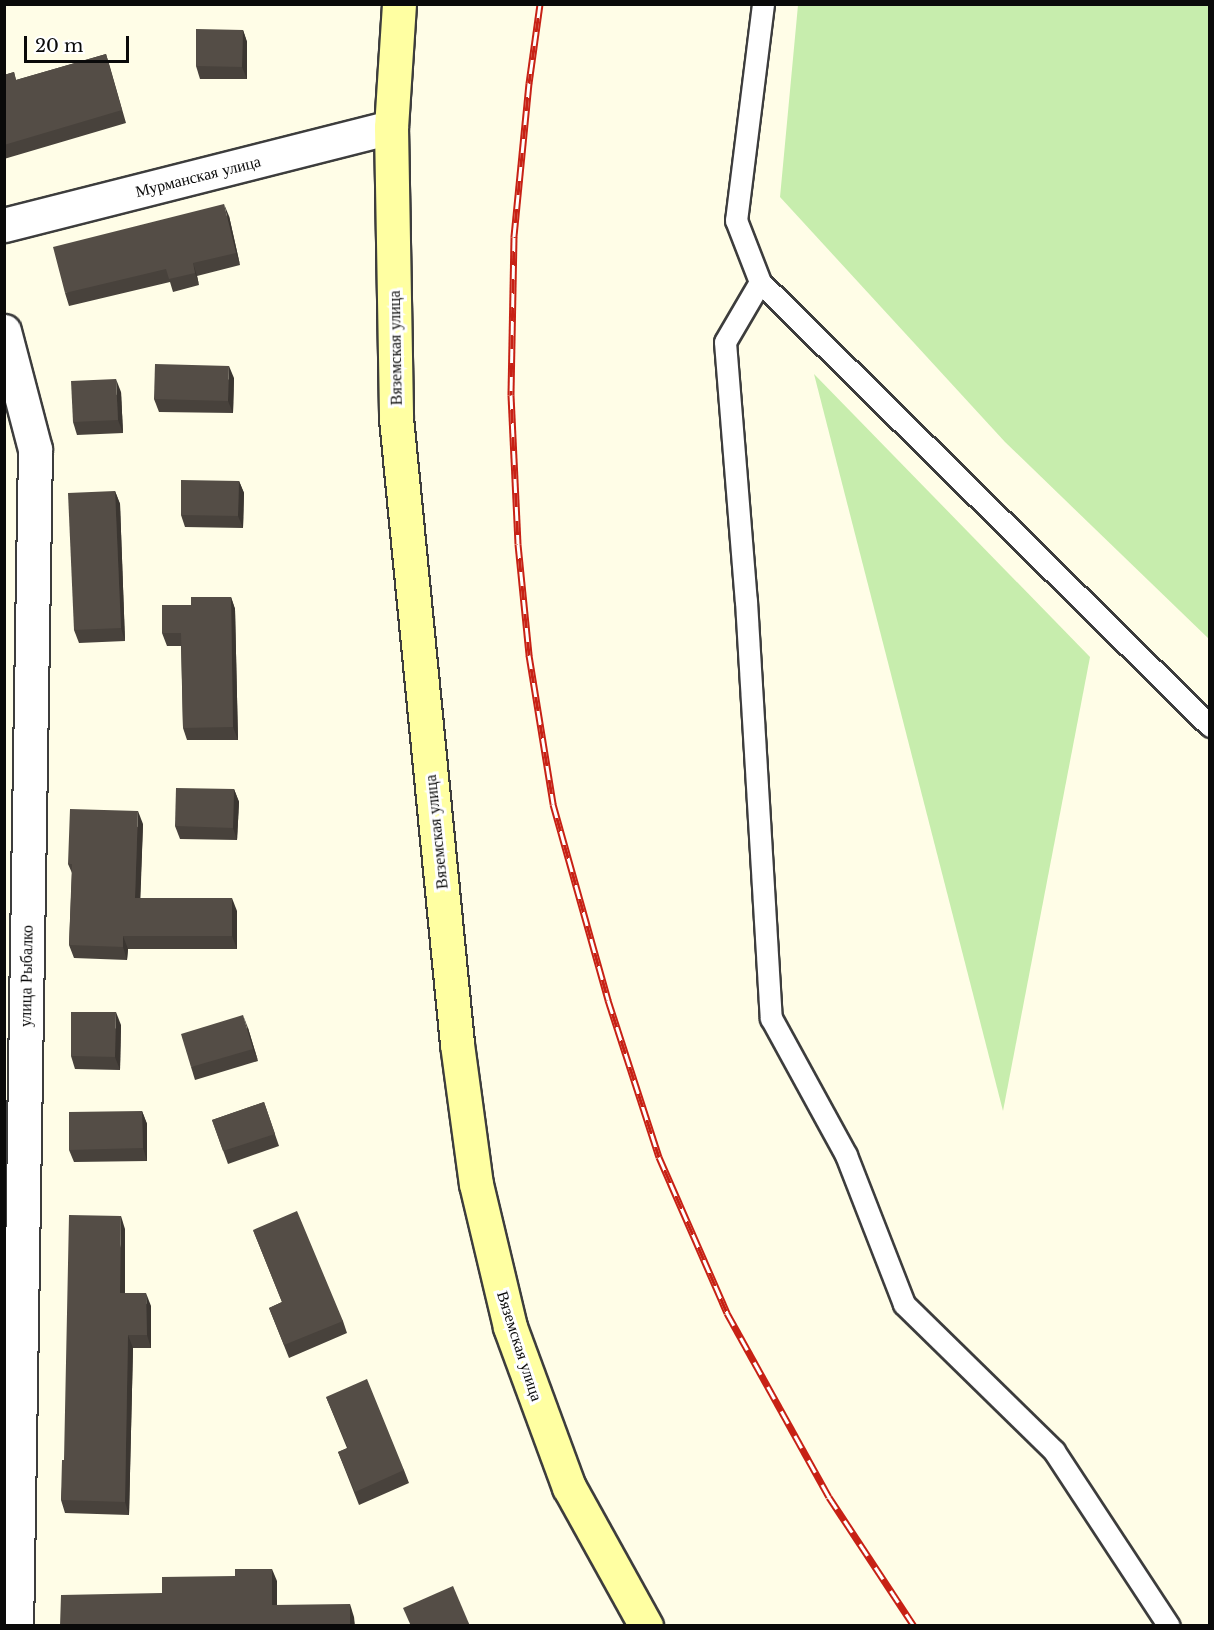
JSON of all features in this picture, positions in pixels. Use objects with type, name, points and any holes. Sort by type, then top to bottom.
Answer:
[{"type":"main road","name":"Вяземская улица","points":[[399,4],[391,127],[396,418],[457,1044],[476,1184],[510,1327],[569,1487],[646,1626]]},
{"type":"street","name":"Мурманская улица","points":[[4,225],[391,127]]},
{"type":"street","name":"улица Рыбалко","points":[[4,331],[35,449],[16,1626]]},
{"type":"lane","points":[[763,4],[736,220],[760,282],[1209,726]]},
{"type":"lane","points":[[760,282],[726,342],[746,601],[771,1018],[846,1155],[904,1304],[1054,1451],[1169,1626]]},
{"type":"green space","points":[[798,5],[1209,5],[1209,639],[1005,442],[780,197]]},
{"type":"green space","points":[[814,374],[1090,657],[1003,1111]]},
{"type":"building","points":[[196,29],[243,30],[242,67],[196,66]]},
{"type":"building","points":[[106,54],[122,110],[4,145],[4,75],[14,72],[16,80]]},
{"type":"building","points":[[224,204],[236,253],[193,263],[195,273],[169,279],[166,269],[65,293],[53,247]]},
{"type":"building","points":[[155,364],[229,366],[228,401],[154,399]]},
{"type":"building","points":[[116,379],[118,420],[73,422],[71,381]]},
{"type":"building","points":[[181,480],[239,481],[238,516],[181,515]]},
{"type":"building","points":[[115,491],[121,628],[74,630],[68,493]]},
{"type":"building","points":[[191,597],[231,597],[233,727],[183,728],[181,633],[162,633],[162,605],[191,605]]},
{"type":"building","points":[[176,788],[234,789],[233,828],[175,826]]},
{"type":"building","points":[[70,809],[138,811],[135,898],[232,898],[232,936],[123,936],[123,947],[69,945],[72,864],[68,864]]},
{"type":"building","points":[[71,1012],[116,1012],[115,1057],[71,1056]]},
{"type":"building","points":[[243,1015],[253,1049],[191,1067],[181,1034]]},
{"type":"building","points":[[264,1102],[275,1134],[223,1151],[212,1120]]},
{"type":"building","points":[[142,1111],[143,1148],[69,1150],[69,1112]]},
{"type":"building","points":[[297,1211],[343,1321],[284,1345],[269,1308],[282,1302],[253,1230]]},
{"type":"building","points":[[69,1215],[121,1216],[120,1293],[146,1293],[147,1335],[128,1335],[125,1502],[61,1500],[62,1460],[64,1460]]},
{"type":"building","points":[[367,1379],[404,1470],[355,1492],[338,1452],[348,1448],[326,1397]]},
{"type":"building","points":[[235,1569],[272,1569],[272,1605],[350,1604],[350,1626],[60,1626],[61,1595],[162,1593],[162,1577],[235,1576]]},
{"type":"building","points":[[453,1586],[470,1626],[411,1626],[403,1608]]},
{"type":"railway","points":[[540,4],[529,83],[514,237],[511,395],[518,544],[529,655],[553,804],[608,1000],[659,1157],[727,1313],[829,1497],[914,1626]]}]
